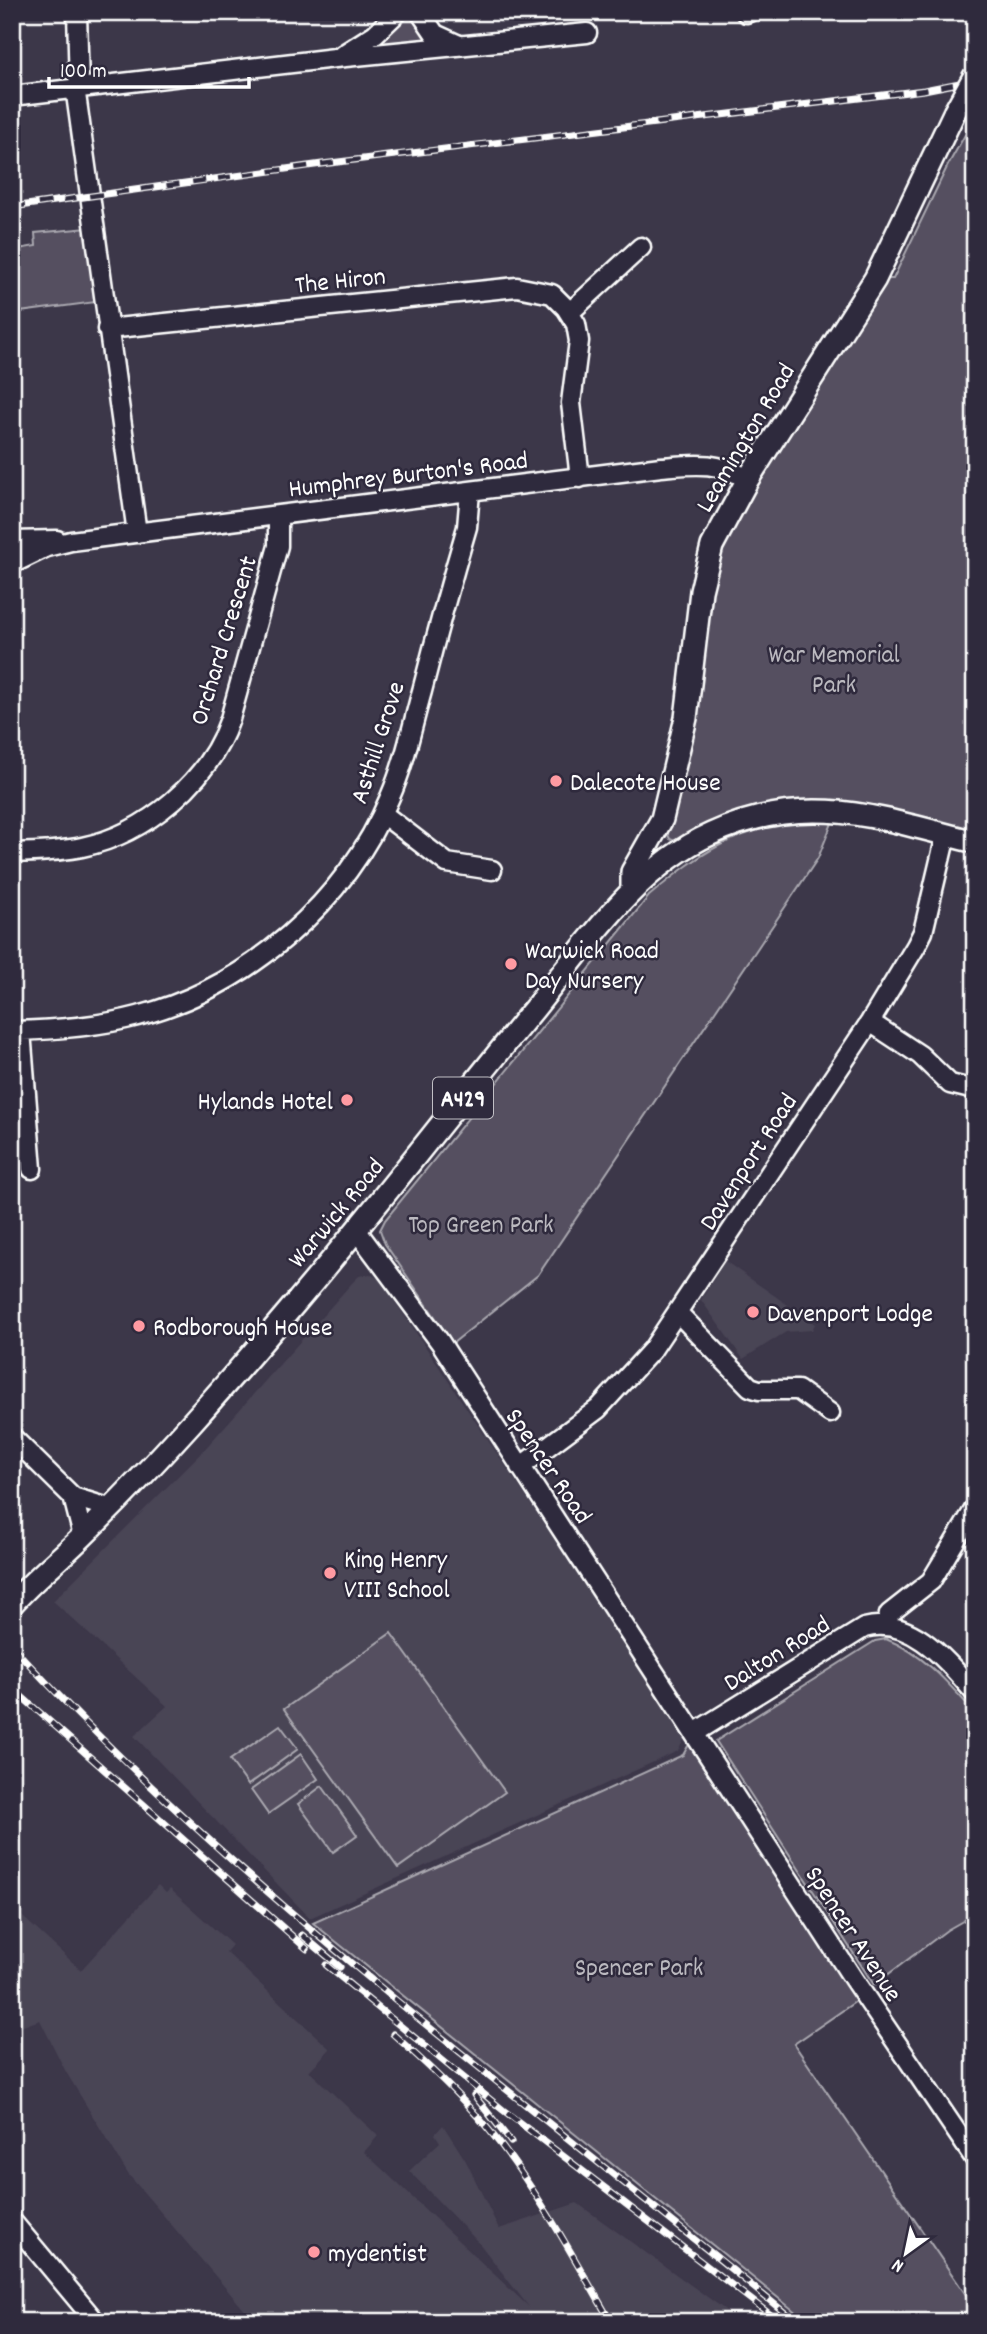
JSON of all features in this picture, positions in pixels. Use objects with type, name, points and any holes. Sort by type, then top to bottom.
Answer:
[{"type":"main road","name":"Leamington Road","points":[[632,890],[632,872],[667,840],[708,562],[717,536],[748,479],[875,279],[954,113],[975,75]]},
{"type":"main road","points":[[667,840],[685,843],[768,814],[811,809],[859,814],[975,842]]},
{"type":"main road","name":"Warwick Road","points":[[12,1604],[19,1590],[83,1536],[192,1423],[356,1231],[632,890],[667,840]]},
{"type":"street","points":[[77,12],[77,87],[107,329],[137,533]]},
{"type":"street","points":[[335,58],[366,41],[398,12]]},
{"type":"street","points":[[419,12],[435,34],[450,43],[466,46]]},
{"type":"street","points":[[12,96],[335,58],[587,33]]},
{"type":"street","points":[[580,478],[571,403],[579,336],[569,313],[641,247]]},
{"type":"street","name":"The Hiron","points":[[107,329],[517,287],[552,294],[569,313]]},
{"type":"street","name":"Humphrey Burton's Road","points":[[12,541],[71,541],[705,463],[727,468],[748,479]]},
{"type":"street","name":"Asthill Grove","points":[[17,1031],[101,1025],[140,1016],[194,997],[228,980],[267,952],[326,898],[357,858],[383,814],[400,770],[467,527],[470,492]]},
{"type":"street","name":"Orchard Crescent","points":[[12,853],[82,847],[125,832],[150,817],[197,774],[219,743],[230,719],[278,546],[278,515]]},
{"type":"street","name":"Humphrey Burton's Road","points":[[12,564],[47,547],[71,541]]},
{"type":"street","points":[[383,814],[447,863],[492,870]]},
{"type":"street","name":"Davenport Road","points":[[520,1467],[598,1409],[645,1359],[678,1312],[870,1022],[920,939],[946,835]]},
{"type":"street","points":[[870,1022],[920,1055],[950,1084],[975,1090]]},
{"type":"street","points":[[17,1031],[32,1169]]},
{"type":"street","name":"Spencer Road","points":[[356,1231],[440,1342],[696,1732]]},
{"type":"street","points":[[678,1312],[750,1387],[759,1390],[798,1391],[830,1413]]},
{"type":"street","points":[[12,1437],[73,1497],[109,1508]]},
{"type":"street","points":[[73,1497],[83,1536]]},
{"type":"street","points":[[975,1508],[931,1581],[889,1614],[887,1625],[898,1626],[922,1641],[975,1693]]},
{"type":"street","name":"Dalton Road","points":[[696,1732],[864,1628],[887,1625]]},
{"type":"street","name":"Spencer Avenue","points":[[696,1732],[855,1980],[975,2159]]},
{"type":"street","points":[[12,2221],[96,2322]]},
{"type":"shaded area","name":"Davenport Lodge","points":[[725,1261],[815,1324],[812,1330],[786,1332],[743,1359],[701,1300]]},
{"type":"shaded area","name":"King Henry VIII School","points":[[370,1274],[379,1279],[421,1340],[686,1736],[678,1751],[310,1918],[134,1736],[167,1706],[53,1601],[203,1451],[351,1284],[359,1276]]},
{"type":"shaded area","points":[[158,1885],[166,1893],[170,1889],[232,1945],[226,1952],[330,2049],[309,2071],[378,2136],[364,2152],[529,2307],[479,2243],[409,2171],[440,2142],[435,2134],[443,2125],[466,2161],[499,2229],[577,2203],[742,2322],[273,2322],[247,2313],[128,2174],[66,2072],[40,2020],[12,2030],[12,1907],[81,1970]]},
{"type":"green space","points":[[405,12],[414,12],[430,38],[429,42],[372,49],[370,44]]},
{"type":"green space","name":"War Memorial Park","points":[[975,117],[975,842],[838,811],[680,843],[670,839],[664,827],[710,553],[875,279],[893,279],[948,165]]},
{"type":"green space","points":[[88,228],[96,302],[12,313],[12,250],[36,246],[35,233]]},
{"type":"green space","name":"Top Green Park","points":[[802,819],[832,823],[818,858],[538,1275],[453,1343],[385,1244],[380,1230],[385,1220],[649,896],[686,866],[719,846],[755,831]]},
{"type":"green space","points":[[391,1633],[505,1792],[398,1868],[284,1709]]},
{"type":"green space","points":[[886,1639],[924,1661],[975,1713],[975,1914],[947,1930],[874,1985],[716,1741],[875,1641]]},
{"type":"green space","points":[[280,1725],[298,1749],[248,1785],[230,1760]]},
{"type":"green space","name":"Spencer Park","points":[[696,1732],[865,1995],[794,2044],[975,2308],[975,2322],[808,2322],[313,1923],[683,1755]]},
{"type":"green space","points":[[301,1754],[318,1779],[268,1814],[251,1790]]},
{"type":"green space","points":[[322,1786],[357,1835],[333,1852],[298,1804]]},
{"type":"railway","points":[[12,207],[322,164],[924,90],[975,80]]},
{"type":"railway","points":[[12,1646],[102,1739],[196,1828],[293,1914],[493,2079],[796,2322]]},
{"type":"railway","points":[[12,1688],[307,1949]]},
{"type":"railway","points":[[302,1935],[340,1967]]},
{"type":"railway","points":[[326,1965],[503,2110],[780,2322]]},
{"type":"railway","points":[[393,2034],[436,2073],[501,2145],[545,2209],[611,2322]]},
{"type":"railway","points":[[474,2095],[511,2142]]},
{"type":"place","name":"Dalecote House","points":[[556,781]]},
{"type":"place","name":"Warwick Road Day Nursery","points":[[511,964]]},
{"type":"place","name":"Hylands Hotel","points":[[347,1100]]},
{"type":"place","name":"Davenport Lodge","points":[[753,1312]]},
{"type":"place","name":"Rodborough House","points":[[139,1326]]},
{"type":"place","name":"King Henry VIII School","points":[[330,1573]]},
{"type":"place","name":"mydentist","points":[[314,2252]]}]
